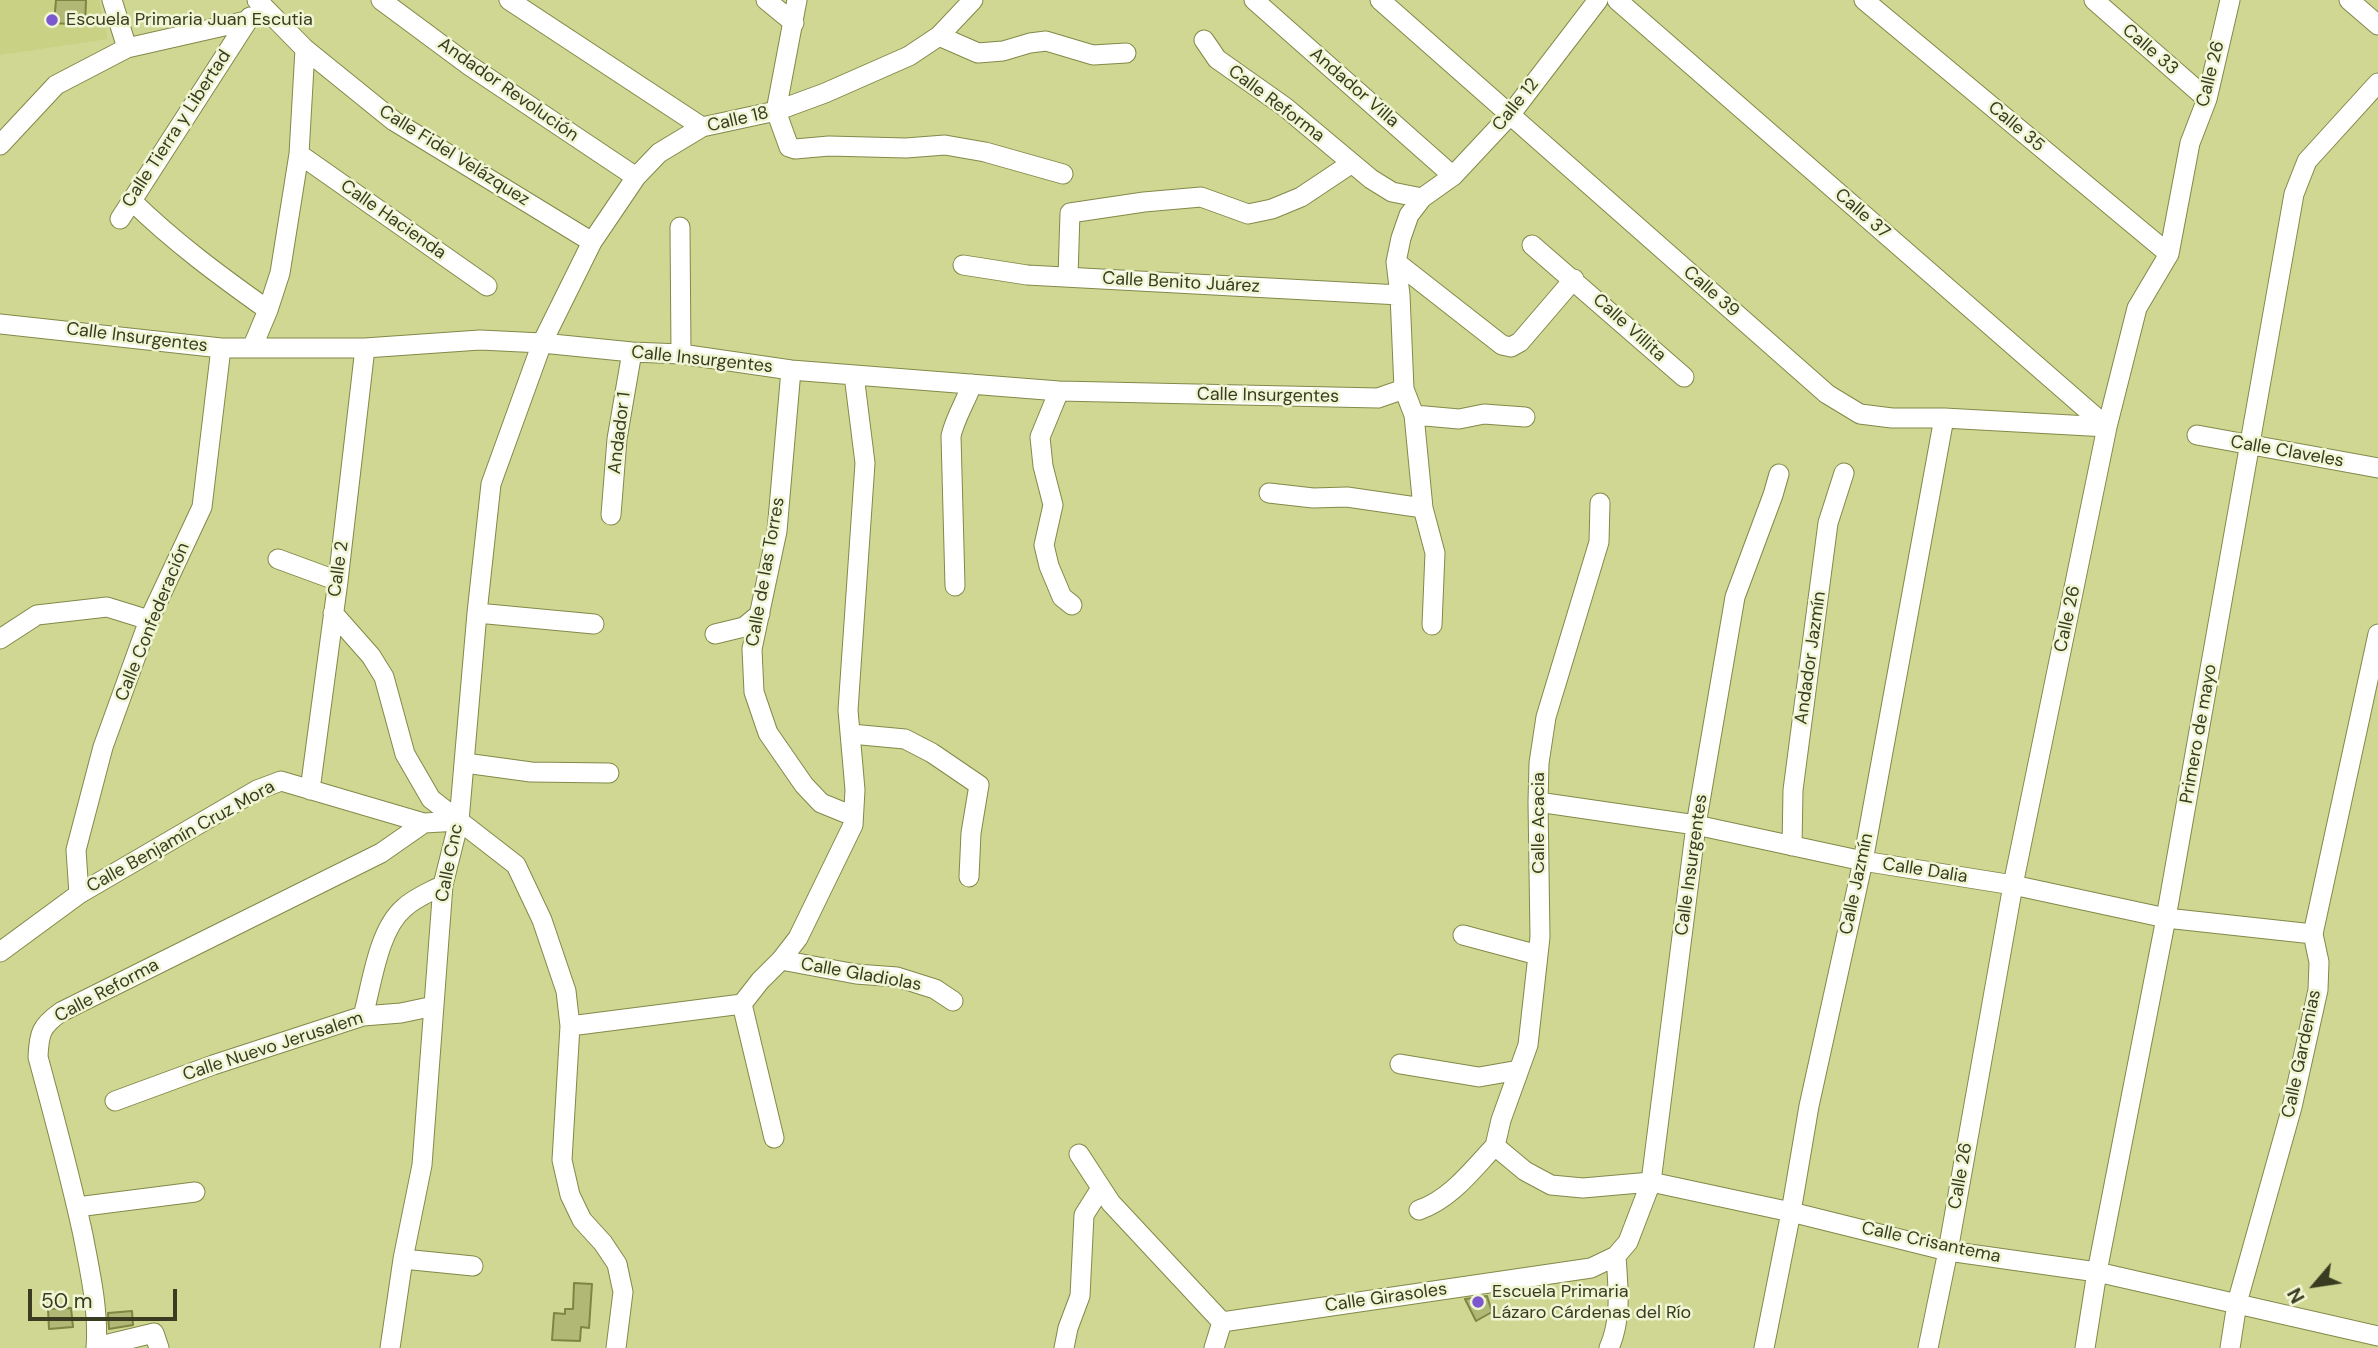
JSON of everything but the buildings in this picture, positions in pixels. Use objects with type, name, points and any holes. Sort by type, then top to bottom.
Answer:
[{"type":"street","points":[[112,0],[127,48]]},
{"type":"street","name":"Andador Revolución","points":[[381,0],[470,66],[636,177]]},
{"type":"street","points":[[509,0],[702,127]]},
{"type":"street","points":[[766,0],[794,23]]},
{"type":"street","points":[[797,0],[776,111],[786,142],[795,149],[945,145],[985,152],[1063,174]]},
{"type":"street","name":"Calle 18","points":[[542,343],[592,242],[636,177],[659,153],[702,127],[776,111],[899,61],[939,36],[974,0]]},
{"type":"street","name":"Andador Villa","points":[[1254,0],[1453,176]]},
{"type":"street","name":"Calle 39","points":[[1381,0],[1827,394],[1860,414],[1892,418],[1944,418],[2107,427]]},
{"type":"street","name":"Calle 12","points":[[1422,198],[1453,176],[1510,115],[1598,0]]},
{"type":"street","name":"Calle 37","points":[[1617,0],[2107,427]]},
{"type":"street","name":"Calle 35","points":[[1864,0],[2169,254]]},
{"type":"street","name":"Calle 33","points":[[2094,0],[2207,99]]},
{"type":"street","name":"Calle 26","points":[[1948,1251],[2013,885],[2107,427],[2137,308],[2169,254],[2190,143],[2207,99],[2230,0]]},
{"type":"street","points":[[2349,0],[2378,25]]},
{"type":"street","name":"Calle Tierra y Libertad","points":[[120,219],[259,2]]},
{"type":"street","name":"Calle Fidel Velázquez","points":[[259,2],[305,49],[394,121],[592,242]]},
{"type":"street","points":[[0,145],[56,85],[127,48],[246,21]]},
{"type":"street","points":[[939,36],[978,53],[1003,51],[1046,41],[1093,55],[1126,53]]},
{"type":"street","name":"Calle Reforma","points":[[1204,40],[1217,59],[1285,107],[1352,163],[1392,192],[1422,198]]},
{"type":"street","points":[[252,348],[280,273],[299,154],[305,49]]},
{"type":"street","name":"Primero de mayo","points":[[2085,1348],[2097,1272],[2166,918],[2294,194],[2307,161],[2378,83]]},
{"type":"street","name":"Calle Hacienda","points":[[299,154],[486,286]]},
{"type":"street","points":[[1068,277],[1070,214],[1144,202],[1201,197],[1248,214],[1301,197],[1352,163]]},
{"type":"street","points":[[1422,198],[1409,215],[1396,262],[1405,388],[1414,415],[1423,508],[1435,553],[1432,625]]},
{"type":"street","points":[[132,201],[189,252],[268,310]]},
{"type":"street","points":[[680,227],[681,354]]},
{"type":"street","name":"Calle Villita","points":[[1532,245],[1684,377]]},
{"type":"street","points":[[1396,262],[1502,345],[1511,347],[1520,342],[1574,279]]},
{"type":"street","name":"Calle Benito Juárez","points":[[962,265],[1027,275],[1400,295]]},
{"type":"street","name":"Calle Insurgentes","points":[[0,324],[221,348],[365,348],[480,340],[542,343],[681,354],[791,370],[1059,391],[1378,398],[1405,388]]},
{"type":"street","name":"Calle Cnc","points":[[390,1348],[403,1259],[422,1166],[443,885],[459,821],[491,484],[542,343]]},
{"type":"street","name":"Calle Confederación","points":[[79,894],[76,850],[103,747],[149,620],[202,507],[221,348]]},
{"type":"street","name":"Calle 2","points":[[310,790],[365,348]]},
{"type":"street","name":"Andador 1","points":[[611,515],[617,439],[632,352]]},
{"type":"street","name":"Calle de las Torres","points":[[791,370],[776,531],[752,649],[754,692],[768,733],[804,785],[821,803],[853,816]]},
{"type":"street","points":[[781,960],[797,938],[820,895],[852,825],[855,790],[848,710],[865,463],[854,375]]},
{"type":"street","points":[[955,586],[951,436],[972,384]]},
{"type":"street","points":[[1059,391],[1040,437],[1042,466],[1053,505],[1044,545],[1049,566],[1062,597],[1072,605]]},
{"type":"street","points":[[1414,415],[1460,419],[1484,414],[1525,417]]},
{"type":"street","name":"Calle Jazmín","points":[[1764,1348],[1809,1106],[1863,861],[1944,418]]},
{"type":"street","name":"Calle Claveles","points":[[2197,435],[2378,468]]},
{"type":"street","name":"Andador Jazmín","points":[[1792,846],[1793,790],[1829,523],[1844,473]]},
{"type":"street","name":"Calle Insurgentes","points":[[1616,1256],[1628,1242],[1651,1182],[1696,825],[1735,597],[1779,474]]},
{"type":"street","points":[[1269,493],[1313,498],[1347,497],[1423,508]]},
{"type":"street","name":"Calle Acacia","points":[[1495,1146],[1528,1045],[1540,937],[1539,763],[1546,717],[1599,542],[1600,503]]},
{"type":"street","points":[[278,559],[338,581]]},
{"type":"street","points":[[0,639],[37,615],[107,607],[149,620]]},
{"type":"street","points":[[333,614],[371,656],[384,677],[405,754],[431,799],[516,865],[542,920],[566,991],[570,1026],[562,1160],[570,1195],[582,1220],[603,1243],[617,1264],[622,1292],[616,1348]]},
{"type":"street","points":[[477,614],[594,624]]},
{"type":"street","points":[[715,634],[744,627],[760,614]]},
{"type":"street","name":"Calle Gardenias","points":[[2230,1348],[2237,1303],[2292,1107],[2318,989],[2319,962],[2313,934],[2378,634]]},
{"type":"street","points":[[851,734],[905,739],[932,753],[979,785],[971,834],[970,877]]},
{"type":"street","points":[[465,763],[531,772],[609,773]]},
{"type":"street","name":"Calle Benjamín Cruz Mora","points":[[0,952],[79,894],[257,790],[281,781],[424,823],[459,821]]},
{"type":"street","name":"Calle Dalia","points":[[1538,802],[1696,825],[1863,861],[2013,885],[2166,918],[2313,934]]},
{"type":"street","name":"Calle Reforma","points":[[96,1347],[97,1329],[89,1264],[77,1206],[38,1056],[42,1028],[61,1012],[381,853],[424,823]]},
{"type":"street","points":[[363,1016],[385,936],[393,919],[405,906],[443,885]]},
{"type":"street","points":[[1463,934],[1538,955]]},
{"type":"street","name":"Calle Gladiolas","points":[[742,1004],[781,960],[856,974],[897,978],[935,989],[953,1000]]},
{"type":"street","points":[[570,1026],[742,1004],[774,1138]]},
{"type":"street","name":"Calle Nuevo Jerusalem","points":[[115,1101],[213,1065],[363,1016],[401,1013],[434,1006]]},
{"type":"street","points":[[1400,1064],[1479,1077],[1519,1070]]},
{"type":"street","points":[[1419,1210],[1435,1205],[1449,1194],[1495,1146]]},
{"type":"street","name":"Calle Crisantema","points":[[1495,1146],[1525,1171],[1551,1185],[1583,1188],[1651,1182],[1791,1212],[1948,1251],[2097,1272],[2378,1336]]},
{"type":"street","points":[[1079,1154],[1111,1203],[1222,1322],[1214,1348]]},
{"type":"street","points":[[1064,1348],[1080,1296],[1084,1215],[1101,1188]]},
{"type":"street","points":[[77,1206],[195,1192]]},
{"type":"street","points":[[1928,1348],[1948,1251]]},
{"type":"street","points":[[1609,1348],[1617,1330],[1616,1256]]},
{"type":"street","name":"Calle Girasoles","points":[[1222,1322],[1591,1268],[1616,1256]]},
{"type":"street","points":[[403,1259],[473,1266]]},
{"type":"street","points":[[96,1347],[154,1333],[159,1348]]},
{"type":"shaded area","name":"Escuela Primaria Juan Escutia","points":[[0,0],[99,0],[108,39],[0,55]]},
{"type":"place","name":"Escuela Primaria Juan Escutia","points":[[52,20]]},
{"type":"place","name":"Escuela Primaria Lázaro Cárdenas del Río","points":[[1478,1302]]}]
